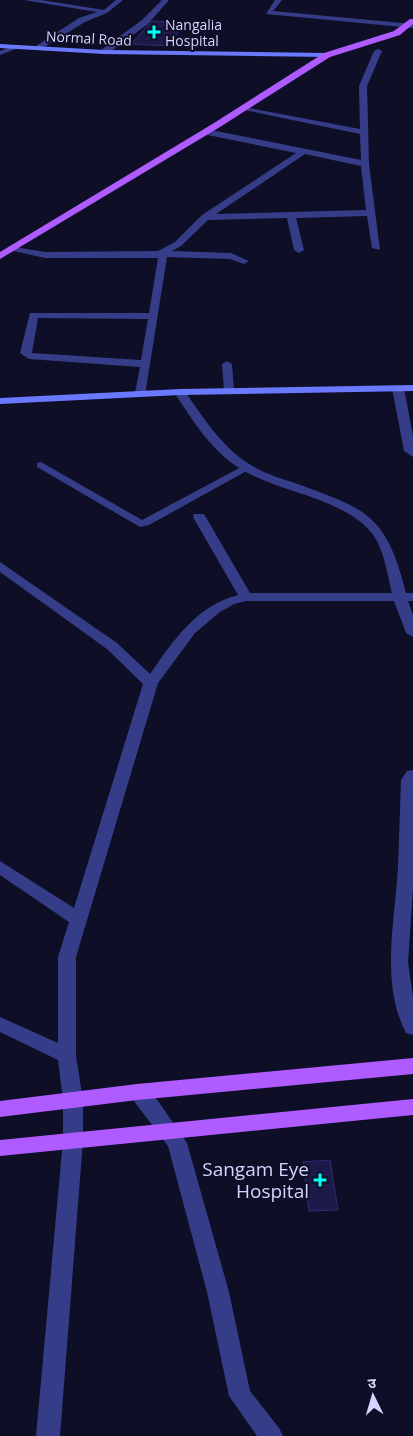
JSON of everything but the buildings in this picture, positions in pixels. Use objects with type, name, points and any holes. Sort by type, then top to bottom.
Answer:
[{"type":"main road","points":[[0,256],[244,109],[328,55],[397,33],[412,24]]},
{"type":"main road","name":"Normal Road","points":[[0,46],[104,52],[328,55]]},
{"type":"main road","points":[[0,401],[142,393],[413,388]]},
{"type":"main road","points":[[0,1109],[137,1092],[413,1066]]},
{"type":"main road","points":[[0,1148],[413,1107]]},
{"type":"street","points":[[28,0],[105,12]]},
{"type":"street","points":[[104,52],[145,22],[166,0]]},
{"type":"street","points":[[278,0],[268,14],[412,24]]},
{"type":"street","points":[[100,1],[118,2]]},
{"type":"street","points":[[40,48],[82,20],[105,12],[118,2]]},
{"type":"street","points":[[377,248],[365,164],[363,86],[378,51]]},
{"type":"street","points":[[244,109],[364,132]]},
{"type":"street","points":[[206,132],[365,164]]},
{"type":"street","points":[[160,254],[178,244],[205,218],[304,151]]},
{"type":"street","points":[[205,218],[371,213]]},
{"type":"street","points":[[291,215],[299,250]]},
{"type":"street","points":[[12,248],[45,255],[160,254],[231,256],[244,261]]},
{"type":"street","points":[[142,393],[164,258],[160,254]]},
{"type":"street","points":[[146,364],[29,356],[25,353],[34,315],[154,316]]},
{"type":"street","points":[[398,388],[410,451],[413,453]]},
{"type":"street","points":[[180,392],[217,444],[247,468],[345,509],[375,528],[386,545],[406,597],[413,633]]},
{"type":"street","points":[[199,517],[246,597]]},
{"type":"street","points":[[0,566],[112,646],[151,683]]},
{"type":"street","points":[[48,1436],[73,1140],[73,1100],[67,1056],[67,957],[151,683],[190,628],[215,608],[232,599],[246,597],[406,597]]},
{"type":"street","points":[[413,774],[409,780],[400,963],[404,997],[413,1028]]},
{"type":"street","points":[[0,867],[79,920]]},
{"type":"street","points":[[0,1024],[67,1056]]},
{"type":"street","points":[[137,1092],[177,1143],[215,1283],[240,1396],[271,1436]]},
{"type":"lane","points":[[0,52],[16,47]]},
{"type":"lane","points":[[227,364],[229,391]]},
{"type":"lane","points":[[41,465],[140,524],[247,468]]},
{"type":"place","name":"Nangalia Hospital","points":[[154,32]]},
{"type":"place","name":"Sangam Eye Hospital","points":[[320,1180]]}]
